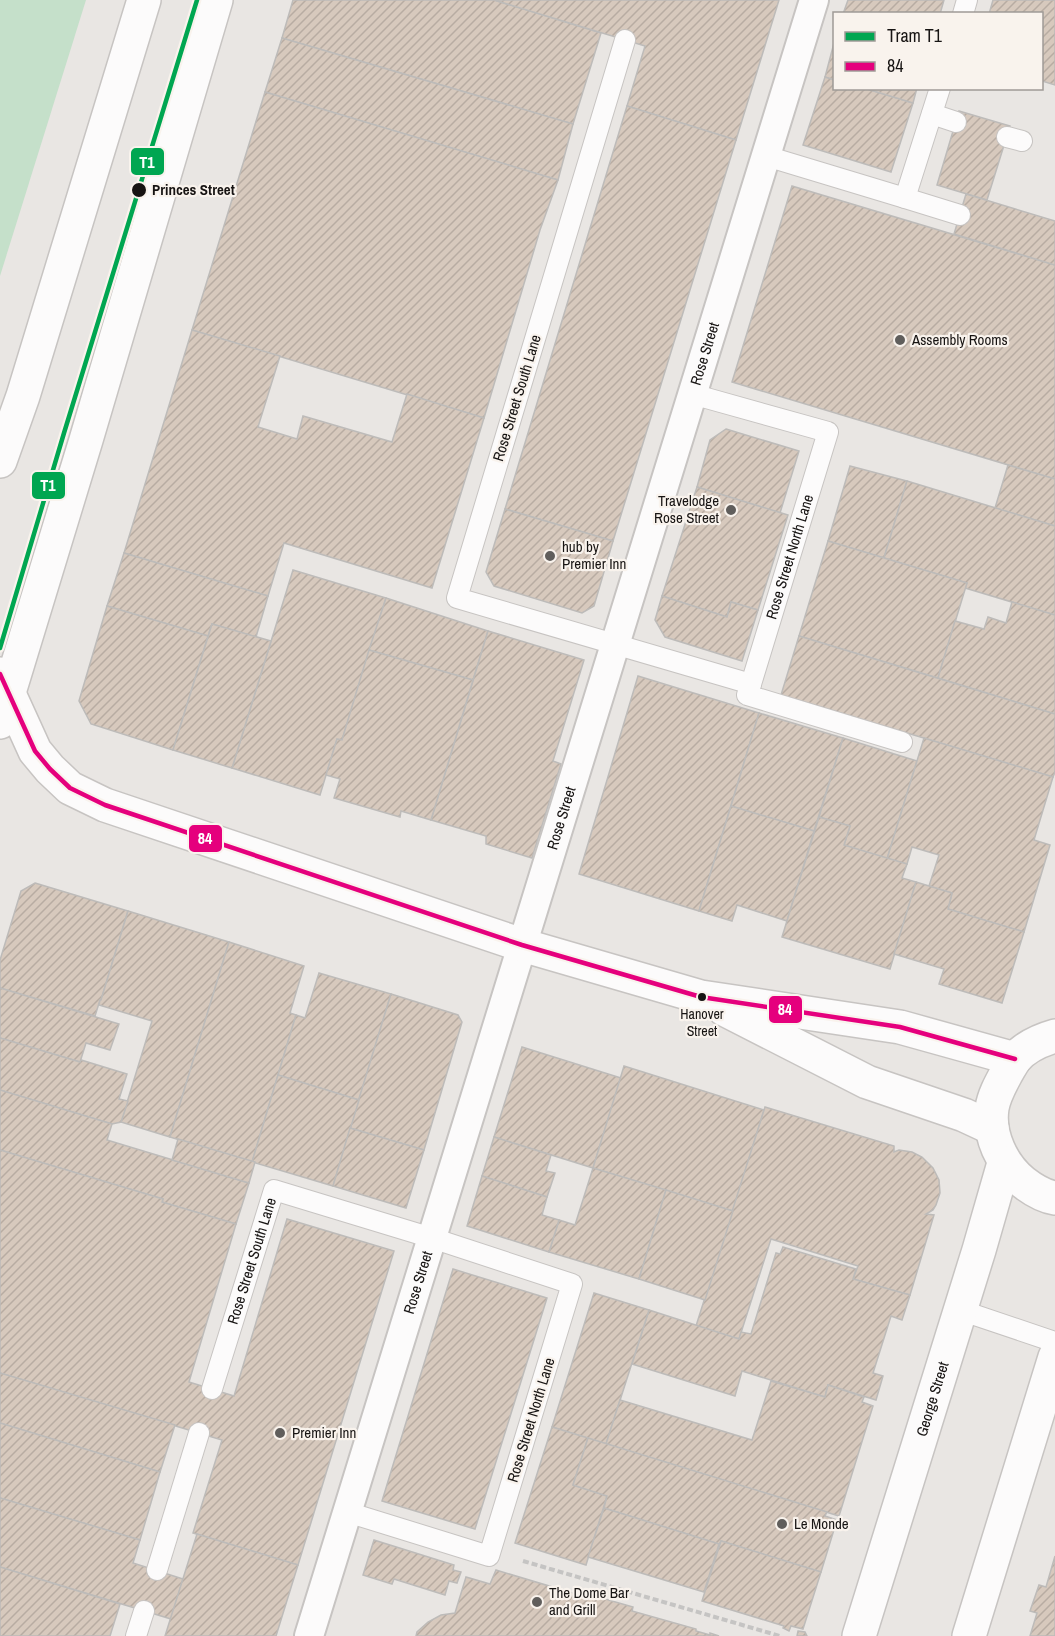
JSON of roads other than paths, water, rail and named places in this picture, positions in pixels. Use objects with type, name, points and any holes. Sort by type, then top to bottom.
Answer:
[{"type":"street","points":[[0,461],[23,396],[144,0]]},
{"type":"street","points":[[216,0],[3,696],[35,751],[70,788],[105,805],[522,945],[701,997],[900,1027],[1015,1059]]},
{"type":"street","name":"Rose Street","points":[[309,1636],[814,0]]},
{"type":"street","points":[[701,997],[867,1082],[964,1115],[992,1128]]},
{"type":"street","points":[[1053,1030],[1015,1059],[996,1094],[992,1110],[992,1128],[1004,1162],[1017,1177],[1031,1188],[1055,1198]]},
{"type":"street","name":"George Street","points":[[859,1636],[1004,1162]]},
{"type":"street","points":[[969,1636],[1055,1357]]},
{"type":"lane","name":"Rose Street South Lane","points":[[615,645],[457,598],[625,40]]},
{"type":"lane","points":[[905,198],[939,90]]},
{"type":"lane","points":[[932,114],[956,122]]},
{"type":"lane","points":[[766,156],[960,215]]},
{"type":"lane","name":"Rose Street North Lane","points":[[692,394],[828,432],[751,684]]},
{"type":"lane","points":[[615,645],[751,684],[747,695],[902,742]]},
{"type":"lane","name":"Rose Street South Lane","points":[[212,1389],[274,1190],[432,1238]]},
{"type":"lane","name":"Rose Street North Lane","points":[[347,1512],[489,1556],[572,1284],[432,1238]]},
{"type":"lane","points":[[960,1310],[1055,1342]]},
{"type":"lane","points":[[157,1570],[199,1432]]},
{"type":"lane","points":[[136,1636],[144,1611]]},
{"type":"tram line","name":"T1","points":[[0,648],[197,0]]},
{"type":"place","name":"Princes Street","points":[[139,190]]},
{"type":"place","name":"Assembly Rooms","points":[[900,340]]},
{"type":"place","name":"Travelodge Rose Street","points":[[731,510]]},
{"type":"place","name":"hub by Premier Inn","points":[[550,556]]},
{"type":"place","name":"Hanover Street","points":[[702,997]]},
{"type":"place","name":"Premier Inn","points":[[280,1433]]},
{"type":"place","name":"Le Monde","points":[[782,1524]]},
{"type":"place","name":"The Dome Bar and Grill","points":[[537,1602]]}]
